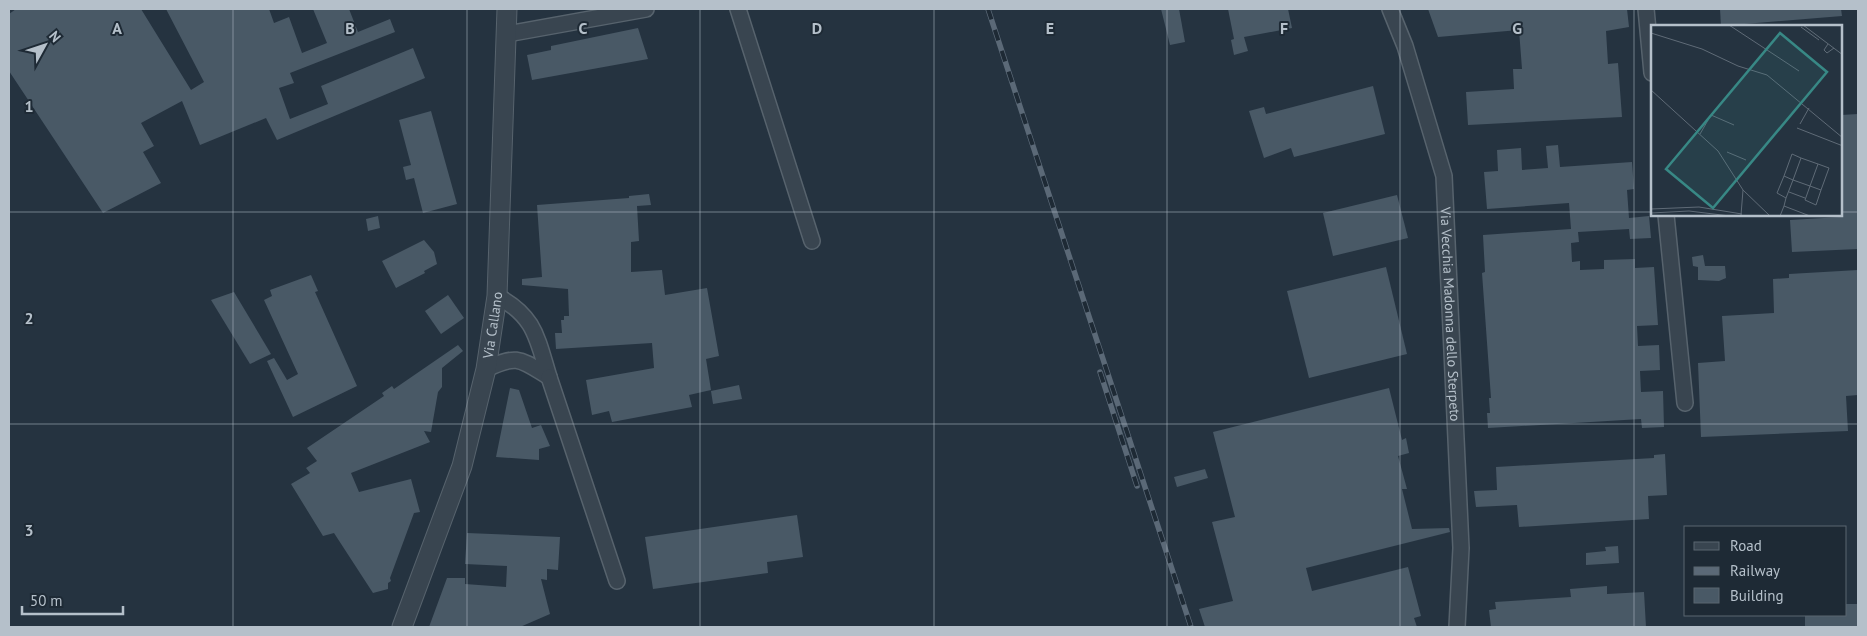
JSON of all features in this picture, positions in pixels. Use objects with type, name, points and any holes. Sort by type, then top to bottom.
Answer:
[{"type":"street","name":"Via Callano","points":[[402,627],[462,466],[486,369],[497,296],[508,9]]},
{"type":"street","points":[[506,34],[646,9]]},
{"type":"street","points":[[738,9],[812,241]]},
{"type":"street","name":"Via Vecchia Madonna dello Sterpeto","points":[[1390,9],[1405,46],[1444,176],[1461,548],[1457,627]]},
{"type":"street","points":[[1646,9],[1651,62]]},
{"type":"street","points":[[1666,216],[1685,403]]},
{"type":"street","points":[[497,296],[518,309],[532,327],[617,581]]},
{"type":"street","points":[[486,369],[502,361],[516,359],[526,362],[549,377]]},
{"type":"building","points":[[16,9],[141,9],[191,90],[204,82],[166,9],[269,9],[274,23],[289,17],[302,53],[327,43],[313,9],[349,9],[358,32],[390,19],[395,32],[290,73],[294,83],[279,88],[290,119],[328,104],[321,86],[413,48],[425,78],[277,140],[266,118],[200,145],[182,101],[141,123],[154,146],[143,152],[161,183],[103,213],[9,71],[9,14]]},
{"type":"building","points":[[1161,9],[1179,9],[1185,42],[1170,45]]},
{"type":"building","points":[[1228,9],[1288,9],[1292,28],[1244,37],[1248,51],[1234,55],[1231,40],[1234,39]]},
{"type":"building","points":[[1428,9],[1627,9],[1629,27],[1606,31],[1608,64],[1618,63],[1622,117],[1468,125],[1466,92],[1514,89],[1513,69],[1522,69],[1519,30],[1438,37]]},
{"type":"building","points":[[1720,9],[1841,9],[1842,16],[1733,25],[1721,25]]},
{"type":"building","points":[[638,28],[648,59],[532,80],[527,55],[551,50],[551,46]]},
{"type":"building","points":[[1373,86],[1385,134],[1294,157],[1291,148],[1264,158],[1249,111],[1264,107],[1266,114]]},
{"type":"building","points":[[431,111],[457,204],[423,213],[414,178],[406,180],[403,167],[411,165],[399,120]]},
{"type":"building","points":[[1858,114],[1858,249],[1792,252],[1790,220],[1842,216],[1842,115]]},
{"type":"building","points":[[1558,145],[1560,167],[1632,162],[1634,189],[1627,190],[1629,218],[1649,216],[1651,238],[1630,239],[1629,229],[1578,232],[1579,242],[1571,243],[1572,262],[1580,261],[1580,270],[1604,269],[1604,260],[1635,259],[1635,268],[1654,267],[1658,325],[1637,326],[1638,346],[1659,345],[1660,370],[1640,371],[1641,392],[1663,391],[1664,427],[1642,428],[1641,419],[1488,428],[1487,413],[1490,413],[1489,398],[1491,398],[1482,273],[1485,272],[1483,235],[1571,229],[1569,203],[1487,209],[1484,172],[1498,171],[1497,150],[1521,148],[1522,170],[1548,168],[1546,146]]},
{"type":"building","points":[[649,194],[651,205],[637,206],[639,241],[631,242],[631,272],[662,270],[665,295],[707,288],[719,356],[706,359],[711,390],[689,395],[692,407],[612,422],[609,411],[592,415],[586,380],[654,368],[652,343],[556,349],[555,333],[562,333],[561,320],[564,320],[564,316],[569,316],[568,289],[522,285],[522,279],[542,277],[537,205],[629,198],[629,196]]},
{"type":"building","points":[[1397,195],[1408,238],[1333,256],[1323,213]]},
{"type":"building","points":[[378,216],[380,228],[368,231],[366,219]]},
{"type":"building","points":[[424,240],[434,252],[437,264],[424,271],[425,273],[396,288],[382,261]]},
{"type":"building","points":[[1703,255],[1705,266],[1725,266],[1726,278],[1719,281],[1698,280],[1698,267],[1693,266],[1692,257]]},
{"type":"building","points":[[1386,267],[1407,354],[1309,378],[1287,291]]},
{"type":"building","points":[[1858,270],[1858,395],[1846,396],[1848,431],[1701,437],[1698,363],[1725,361],[1722,316],[1774,313],[1773,279],[1789,278],[1789,274]]},
{"type":"building","points":[[311,275],[318,291],[315,292],[357,386],[293,417],[267,361],[274,358],[287,380],[298,374],[264,300],[272,296],[270,290]]},
{"type":"building","points":[[234,292],[271,354],[250,364],[211,300]]},
{"type":"building","points":[[448,295],[464,318],[441,334],[425,311]]},
{"type":"building","points":[[458,345],[463,351],[442,368],[442,387],[438,392],[431,432],[424,431],[430,442],[351,473],[359,492],[411,479],[420,512],[414,513],[390,578],[391,581],[388,583],[388,589],[373,593],[334,533],[323,536],[291,484],[310,473],[306,468],[317,461],[307,448],[384,396],[382,393],[392,386],[394,389]]},
{"type":"building","points":[[739,385],[742,399],[713,404],[711,391]]},
{"type":"building","points":[[510,388],[519,390],[532,428],[541,425],[550,446],[539,449],[539,460],[496,457]]},
{"type":"building","points":[[1389,388],[1402,440],[1406,438],[1409,453],[1398,456],[1407,489],[1402,489],[1412,529],[1449,528],[1450,532],[1306,568],[1312,591],[1408,567],[1421,616],[1414,618],[1417,627],[1205,627],[1199,609],[1233,601],[1212,522],[1235,517],[1213,432]]},
{"type":"building","points":[[1665,454],[1667,495],[1648,496],[1649,519],[1519,527],[1517,505],[1476,507],[1474,491],[1497,490],[1496,467],[1654,458],[1654,455]]},
{"type":"building","points":[[1205,469],[1208,478],[1177,487],[1174,477]]},
{"type":"building","points":[[797,515],[803,557],[767,562],[768,573],[653,589],[645,537]]},
{"type":"building","points":[[467,533],[560,537],[558,570],[547,569],[547,580],[541,579],[550,614],[520,627],[429,627],[447,578],[465,578],[465,584],[506,587],[507,566],[465,564]]},
{"type":"building","points":[[1618,546],[1619,563],[1586,565],[1586,553],[1606,551],[1605,547]]},
{"type":"building","points":[[1607,586],[1607,594],[1644,592],[1646,627],[1491,627],[1489,610],[1496,609],[1495,602],[1571,597],[1570,589]]},
{"type":"building","points":[[1847,604],[1858,604],[1858,627],[1805,627],[1805,616],[1847,616]]},
{"type":"railway","points":[[988,9],[1191,627]]},
{"type":"railway","points":[[1100,372],[1137,486]]}]
